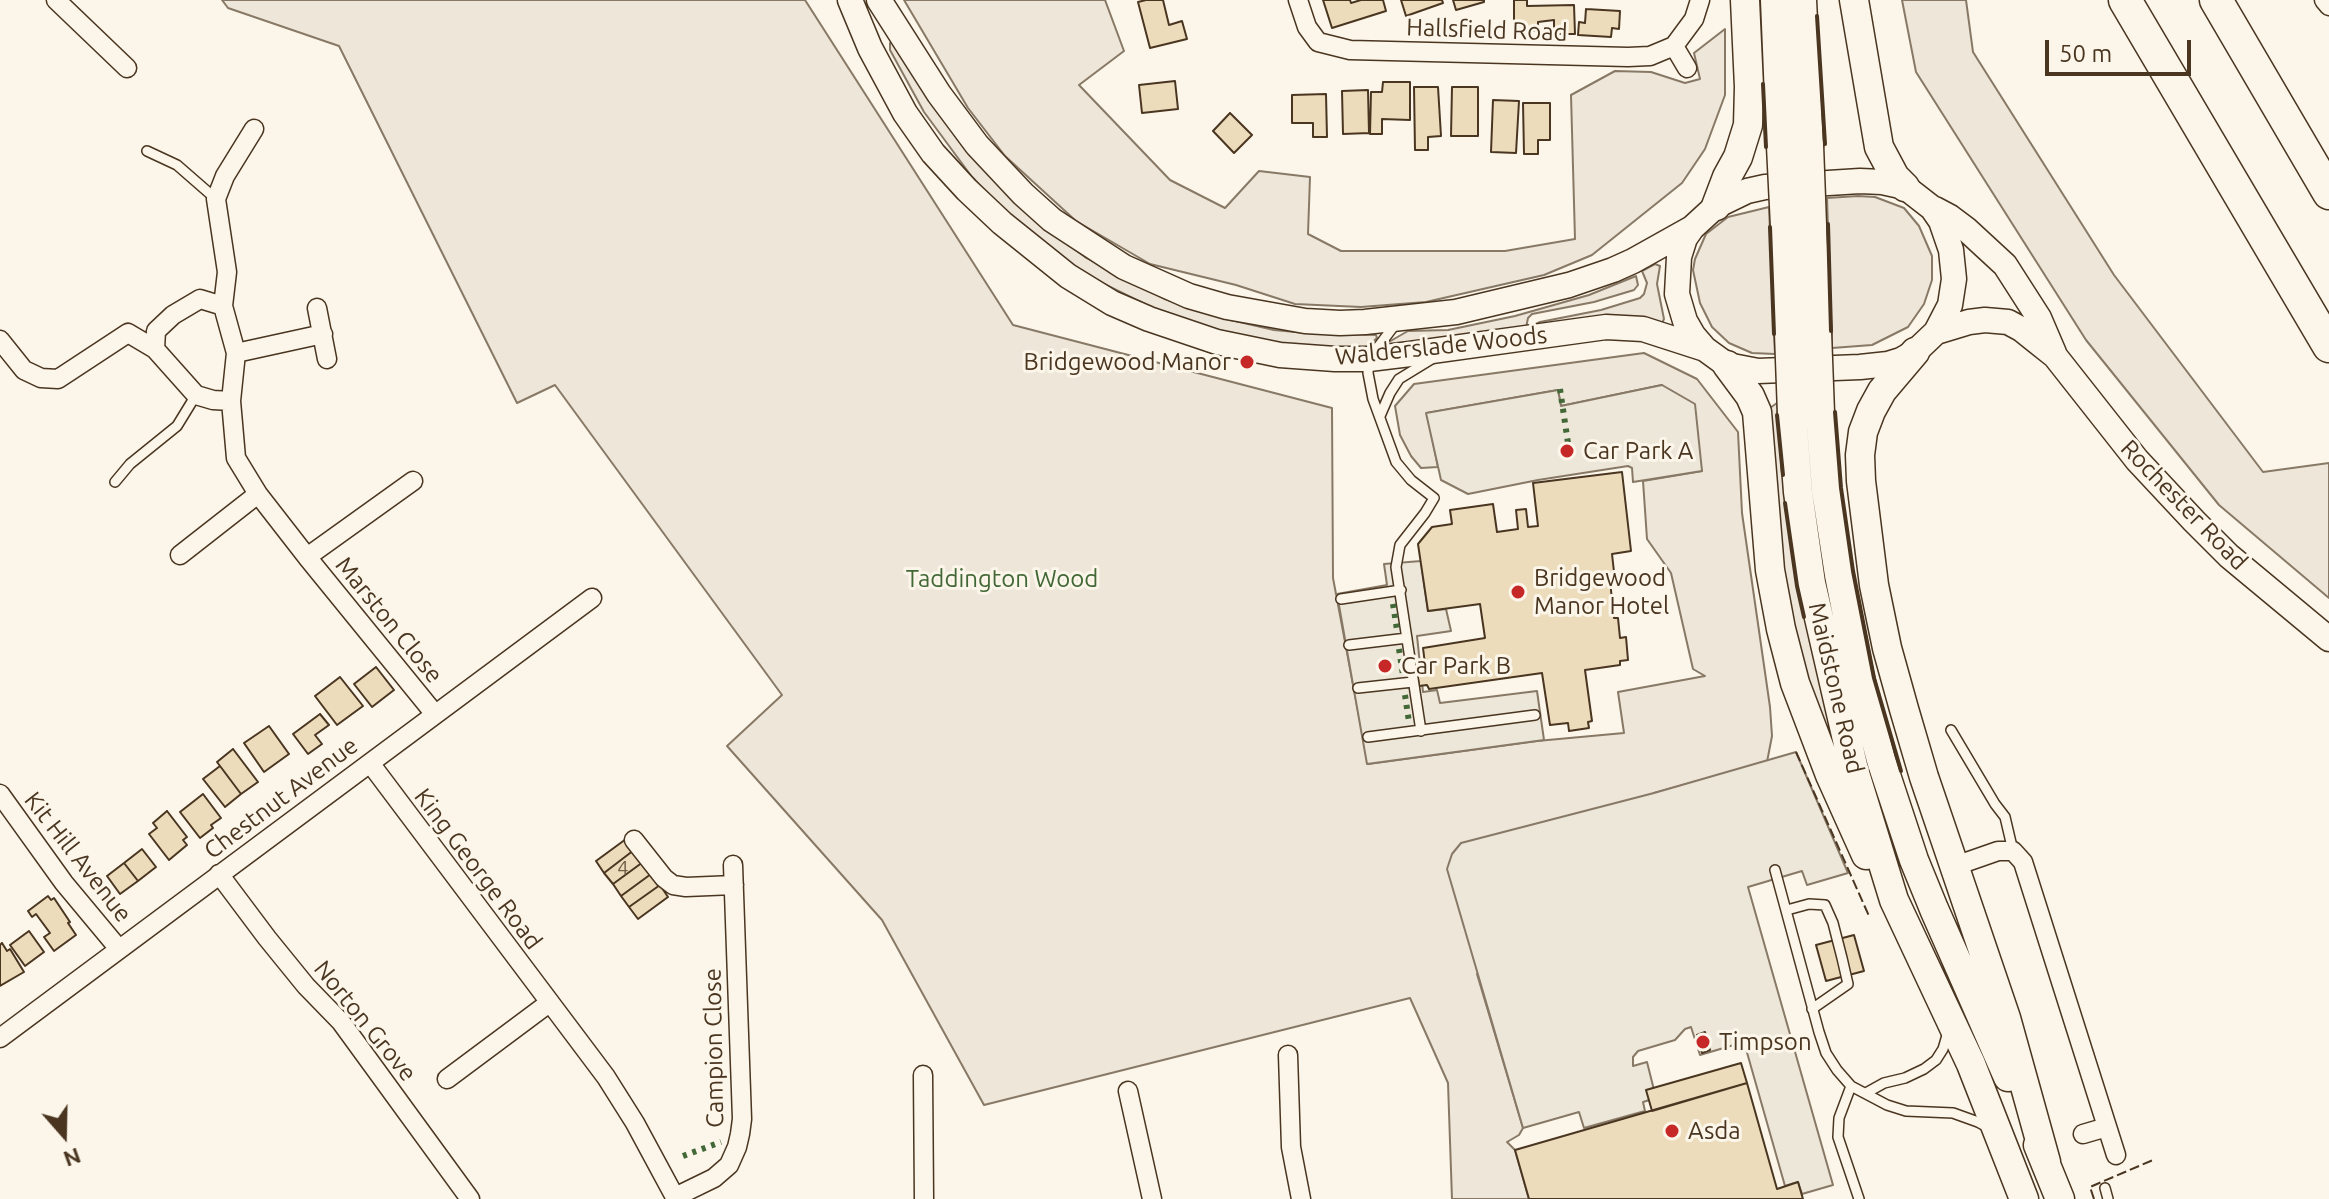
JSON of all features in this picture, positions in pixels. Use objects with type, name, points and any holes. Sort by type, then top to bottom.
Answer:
[{"type":"highway","points":[[2125,0],[2329,346]]},
{"type":"highway","points":[[2216,0],[2329,193]]},
{"type":"highway","points":[[2240,0],[2303,151]]},
{"type":"main road","points":[[1716,206],[1738,157],[1748,125],[1745,0]]},
{"type":"main road","points":[[1775,0],[1795,145]]},
{"type":"main road","points":[[1795,145],[1802,0]]},
{"type":"main road","points":[[1854,0],[1879,147],[1895,177],[1905,187]]},
{"type":"main road","name":"Maidstone Road","points":[[1795,145],[1798,226],[1789,333],[1806,414]]},
{"type":"main road","name":"Maidstone Road","points":[[1798,226],[1817,332],[1798,492],[1814,599],[1854,770],[1894,900],[1947,1011],[2024,1199]]},
{"type":"main road","points":[[1915,352],[1882,391],[1863,432],[1861,481],[1874,585],[1887,648],[1924,777],[1966,862],[2046,1162]]},
{"type":"main road","points":[[1716,357],[1739,380],[1757,412],[1770,570],[1795,683],[1830,775],[1877,880],[1894,900]]},
{"type":"main road","points":[[1806,414],[1826,490],[1860,679],[1881,760],[1929,897],[2060,1199]]},
{"type":"street","points":[[56,0],[127,68]]},
{"type":"street","name":"Walderslade Woods","points":[[850,0],[905,113],[933,153],[967,190],[1002,223],[1068,276],[1112,303],[1149,319],[1217,342],[1280,355],[1335,359],[1369,359],[1606,327],[1626,327],[1662,334],[1716,357]]},
{"type":"street","name":"Walderslade Woods","points":[[879,0],[939,94],[977,145],[1052,220],[1099,252],[1157,283],[1227,307],[1305,321],[1365,322],[1467,310],[1569,285],[1620,267],[1692,228]]},
{"type":"street","name":"Hallsfield Road","points":[[1298,0],[1307,27],[1318,42],[1350,50],[1628,57],[1650,56],[1674,46]]},
{"type":"street","points":[[1687,68],[1674,46],[1690,25],[1700,0]]},
{"type":"street","points":[[2324,0],[2329,6]]},
{"type":"street","points":[[216,199],[225,176],[254,129]]},
{"type":"street","points":[[1860,181],[1905,187],[1932,208],[1947,235],[1954,279],[1950,305],[1936,332],[1915,352],[1888,364],[1758,371],[1716,357],[1693,335],[1677,294],[1679,257],[1685,238],[1716,206],[1747,191],[1765,187],[1860,181]]},
{"type":"street","name":"Marston Close","points":[[216,199],[227,272],[223,306],[236,353],[231,401],[236,458],[258,494],[434,713]]},
{"type":"street","name":"Rochester Road","points":[[1932,208],[1966,229],[2005,265],[2039,318],[2055,356]]},
{"type":"street","points":[[155,349],[156,331],[173,315],[200,299],[223,306]]},
{"type":"street","points":[[317,308],[327,359]]},
{"type":"street","name":"Rochester Road","points":[[1936,332],[1985,320],[2008,322],[2021,329],[2055,356],[2137,460],[2194,521],[2229,556],[2329,639]]},
{"type":"street","points":[[0,340],[24,370],[41,378],[58,379],[128,333],[155,349],[196,395],[231,401]]},
{"type":"street","points":[[236,353],[323,334]]},
{"type":"street","name":"Marston Close","points":[[307,557],[413,481]]},
{"type":"street","points":[[180,555],[258,494]]},
{"type":"street","name":"Chestnut Avenue","points":[[0,1038],[592,598]]},
{"type":"street","name":"King George Road","points":[[370,763],[606,1077],[676,1198]]},
{"type":"street","name":"Kit Hill Avenue","points":[[0,794],[64,883],[119,949]]},
{"type":"street","points":[[634,840],[673,885],[734,885]]},
{"type":"street","points":[[1966,862],[1998,851],[2013,851],[2023,862],[2116,1155]]},
{"type":"street","name":"Campion Close","points":[[676,1198],[714,1178],[729,1165],[740,1134],[733,865]]},
{"type":"street","name":"Norton Grove","points":[[219,874],[306,986],[341,1022],[470,1199]]},
{"type":"street","points":[[447,1079],[549,1003]]},
{"type":"street","points":[[1288,1055],[1291,1147],[1301,1199]]},
{"type":"street","points":[[923,1075],[924,1199]]},
{"type":"street","points":[[1128,1091],[1152,1199]]},
{"type":"street","points":[[2083,1134],[2107,1127]]},
{"type":"lane","points":[[147,151],[177,165],[216,199]]},
{"type":"lane","points":[[1399,319],[1369,359],[1369,386],[1396,462],[1411,480],[1434,498],[1400,545],[1396,567],[1421,731]]},
{"type":"lane","points":[[1380,416],[1399,379],[1448,349]]},
{"type":"lane","points":[[115,482],[130,464],[177,426],[196,395]]},
{"type":"lane","points":[[1341,599],[1401,590]]},
{"type":"lane","points":[[1349,645],[1407,638]]},
{"type":"lane","points":[[1358,688],[1413,682]]},
{"type":"lane","points":[[1368,737],[1535,715]]},
{"type":"lane","points":[[1951,730],[2005,817],[2013,851]]},
{"type":"lane","points":[[1775,870],[1826,1053],[1851,1086],[1887,1105],[1906,1111],[1953,1113],[1999,1134]]},
{"type":"lane","points":[[1787,910],[1809,904],[1825,905],[1833,923],[1848,984],[1812,1009]]},
{"type":"lane","points":[[1866,1093],[1884,1083],[1912,1075],[1936,1060],[1947,1037],[1947,1011]]},
{"type":"lane","points":[[1851,1086],[1839,1118],[1838,1137],[1859,1199]]},
{"type":"lane","points":[[2105,1188],[2108,1199]]},
{"type":"green space","name":"Taddington Wood","points":[[222,0],[805,0],[1013,325],[1332,408],[1333,578],[1368,764],[1537,741],[1624,733],[1618,692],[1705,676],[1693,669],[1671,573],[1647,539],[1643,481],[1702,471],[1662,385],[1561,406],[1558,390],[1427,413],[1438,467],[1421,468],[1411,456],[1400,435],[1395,406],[1414,384],[1644,353],[1697,379],[1738,432],[1742,513],[1770,707],[1772,736],[1767,762],[1654,793],[1477,974],[1523,1128],[1519,1135],[1507,1142],[1515,1150],[1529,1199],[1452,1199],[1448,1083],[1410,998],[984,1105],[882,920],[727,746],[782,695],[555,385],[517,403],[339,46],[228,8]]},
{"type":"green space","points":[[904,0],[1105,0],[1124,51],[1079,85],[1170,180],[1225,208],[1259,171],[1310,177],[1308,234],[1341,251],[1505,251],[1575,239],[1571,95],[1615,71],[1651,72],[1685,83],[1700,79],[1694,53],[1725,29],[1725,95],[1705,149],[1682,183],[1592,255],[1544,275],[1426,302],[1361,307],[1295,304],[1236,285],[1150,264],[1076,221],[1005,156],[968,108]]},
{"type":"green space","points":[[1902,0],[1966,0],[1973,52],[2114,275],[2263,472],[2329,463],[2329,598],[2219,505],[2086,340],[1916,72]]},
{"type":"green space","points":[[890,43],[1040,223],[1085,257],[1165,299],[1222,318],[1274,330],[1376,335],[1377,338],[1361,349],[1289,345],[1218,331],[1155,309],[1094,279],[1059,257],[1002,208],[972,177],[924,112],[890,50]]},
{"type":"green space","points":[[1875,197],[1904,208],[1919,226],[1932,256],[1932,280],[1924,304],[1908,327],[1872,345],[1832,348],[1827,198]]},
{"type":"green space","points":[[1769,207],[1775,354],[1752,353],[1729,343],[1712,327],[1700,303],[1693,270],[1706,234],[1728,217]]},
{"type":"green space","points":[[1655,264],[1660,266],[1657,284],[1664,319],[1662,323],[1534,325],[1640,298],[1647,283],[1642,271]]},
{"type":"green space","points":[[1636,276],[1638,285],[1634,290],[1594,302],[1532,314],[1526,328],[1388,346],[1387,343],[1408,331],[1448,330],[1515,316],[1589,295]]},
{"type":"green space","points":[[1777,403],[1785,503],[1797,586],[1836,743],[1828,746],[1805,683],[1781,555],[1767,410]]},
{"type":"shaded area","name":"Car Park A","points":[[1662,385],[1695,404],[1702,471],[1633,482],[1632,468],[1628,466],[1468,494],[1441,480],[1426,413],[1558,390],[1561,406]]},
{"type":"shaded area","name":"Car Park B","points":[[1421,561],[1428,611],[1446,609],[1451,631],[1417,636],[1423,692],[1437,690],[1440,703],[1537,691],[1544,740],[1367,764],[1337,594],[1387,585],[1384,564]]},
{"type":"shaded area","points":[[1796,752],[1848,873],[1807,885],[1802,871],[1748,887],[1833,1185],[1802,1194],[1798,1182],[1785,1186],[1744,1042],[1700,1055],[1691,1027],[1675,1040],[1638,1051],[1633,1057],[1633,1066],[1647,1062],[1656,1098],[1643,1102],[1645,1111],[1584,1128],[1579,1112],[1523,1128],[1447,869],[1452,854],[1461,843]]},
{"type":"building","points":[[1163,0],[1169,25],[1182,21],[1187,39],[1150,48],[1138,2]]},
{"type":"building","points":[[1323,0],[1350,0],[1351,3],[1383,0],[1386,11],[1332,28]]},
{"type":"building","points":[[1401,0],[1442,0],[1443,3],[1406,16]]},
{"type":"building","points":[[1453,0],[1484,0],[1484,2],[1456,10]]},
{"type":"building","points":[[1514,0],[1527,0],[1527,6],[1574,5],[1575,34],[1554,34],[1554,20],[1538,22],[1538,31],[1514,31]]},
{"type":"building","points":[[1586,9],[1620,11],[1619,29],[1612,28],[1611,37],[1578,35],[1579,22],[1585,23]]},
{"type":"building","points":[[1175,81],[1178,109],[1142,113],[1139,85]]},
{"type":"building","points":[[1383,82],[1410,82],[1410,120],[1382,119],[1382,134],[1370,134],[1371,92],[1382,92]]},
{"type":"building","points":[[1414,87],[1438,87],[1441,136],[1428,137],[1428,150],[1415,150]]},
{"type":"building","points":[[1452,87],[1478,87],[1478,136],[1451,136]]},
{"type":"building","points":[[1368,90],[1369,133],[1343,134],[1342,91]]},
{"type":"building","points":[[1326,94],[1327,137],[1313,137],[1313,123],[1292,123],[1292,95]]},
{"type":"building","points":[[1493,100],[1519,101],[1516,153],[1491,152]]},
{"type":"building","points":[[1523,103],[1550,103],[1550,140],[1538,140],[1538,154],[1524,154]]},
{"type":"building","points":[[1230,113],[1252,135],[1234,153],[1213,131]]},
{"type":"building","name":"Bridgewood Manor Hotel","points":[[1622,472],[1631,551],[1612,554],[1615,581],[1610,581],[1614,618],[1618,618],[1620,638],[1626,637],[1628,660],[1620,661],[1620,665],[1585,670],[1592,721],[1588,722],[1589,728],[1569,731],[1568,723],[1550,725],[1542,673],[1429,689],[1427,685],[1419,686],[1416,665],[1425,664],[1423,648],[1485,638],[1480,604],[1428,611],[1418,544],[1432,527],[1452,524],[1450,510],[1493,504],[1497,532],[1518,529],[1516,510],[1526,509],[1528,527],[1538,526],[1533,483]]},
{"type":"building","points":[[376,667],[394,690],[372,707],[354,684]]},
{"type":"building","points":[[340,677],[363,706],[337,725],[315,696]]},
{"type":"building","points":[[320,714],[329,725],[315,735],[322,744],[308,754],[293,734]]},
{"type":"building","points":[[269,726],[289,754],[264,772],[244,743]]},
{"type":"building","points":[[233,749],[258,782],[241,794],[217,762]]},
{"type":"building","points":[[220,766],[241,794],[225,807],[203,779]]},
{"type":"building","points":[[203,794],[221,818],[200,838],[180,812]]},
{"type":"building","points":[[167,811],[187,837],[183,840],[187,845],[169,860],[149,834],[157,828],[153,823]]},
{"type":"building","points":[[626,839],[634,850],[604,873],[596,861]]},
{"type":"building","points":[[142,849],[156,867],[138,881],[124,863]]},
{"type":"building","points":[[634,850],[643,862],[613,884],[604,873]]},
{"type":"building","points":[[643,862],[651,874],[621,896],[613,884]]},
{"type":"building","points":[[124,863],[138,881],[120,894],[107,876]]},
{"type":"building","points":[[651,874],[660,885],[629,907],[621,896]]},
{"type":"building","points":[[660,885],[668,897],[638,919],[629,907]]},
{"type":"building","points":[[48,896],[51,900],[54,898],[76,935],[54,951],[44,937],[50,933],[36,914],[32,917],[28,911]]},
{"type":"building","points":[[29,931],[44,952],[25,966],[10,945]]},
{"type":"building","points":[[1854,935],[1864,971],[1826,981],[1816,945]]},
{"type":"building","points":[[2,943],[7,951],[10,949],[24,972],[0,986],[0,945]]},
{"type":"building","name":"Timpson","points":[[1705,1032],[1710,1050],[1702,1053],[1697,1035]]},
{"type":"building","points":[[1741,1063],[1747,1083],[1652,1111],[1646,1090]]},
{"type":"building","name":"Asda","points":[[1747,1083],[1777,1189],[1798,1182],[1803,1199],[1529,1199],[1515,1150]]},
{"type":"hedge","points":[[1560,389],[1569,450]]},
{"type":"hedge","points":[[1393,604],[1397,630]]},
{"type":"hedge","points":[[1399,649],[1403,675]]},
{"type":"hedge","points":[[1405,695],[1409,722]]},
{"type":"hedge","points":[[683,1156],[721,1142]]},
{"type":"fence","points":[[1796,752],[1869,916]]},
{"type":"fence","points":[[2094,1199],[2090,1187],[2153,1160]]},
{"type":"wall","points":[[1817,16],[1825,144]]},
{"type":"wall","points":[[1763,84],[1766,147]]},
{"type":"wall","points":[[1828,224],[1831,331]]},
{"type":"wall","points":[[1770,227],[1774,334]]},
{"type":"wall","points":[[1835,412],[1841,488],[1853,571],[1874,678],[1901,771]]},
{"type":"wall","points":[[1777,415],[1783,475]]},
{"type":"wall","points":[[1785,503],[1804,617]]},
{"type":"place","name":"Bridgewood Manor","points":[[1247,362]]},
{"type":"place","name":"Car Park A","points":[[1567,451]]},
{"type":"place","name":"Bridgewood Manor Hotel","points":[[1518,592]]},
{"type":"place","name":"Car Park B","points":[[1385,666]]},
{"type":"place","name":"Timpson","points":[[1703,1042]]},
{"type":"place","name":"Asda","points":[[1672,1131]]}]
